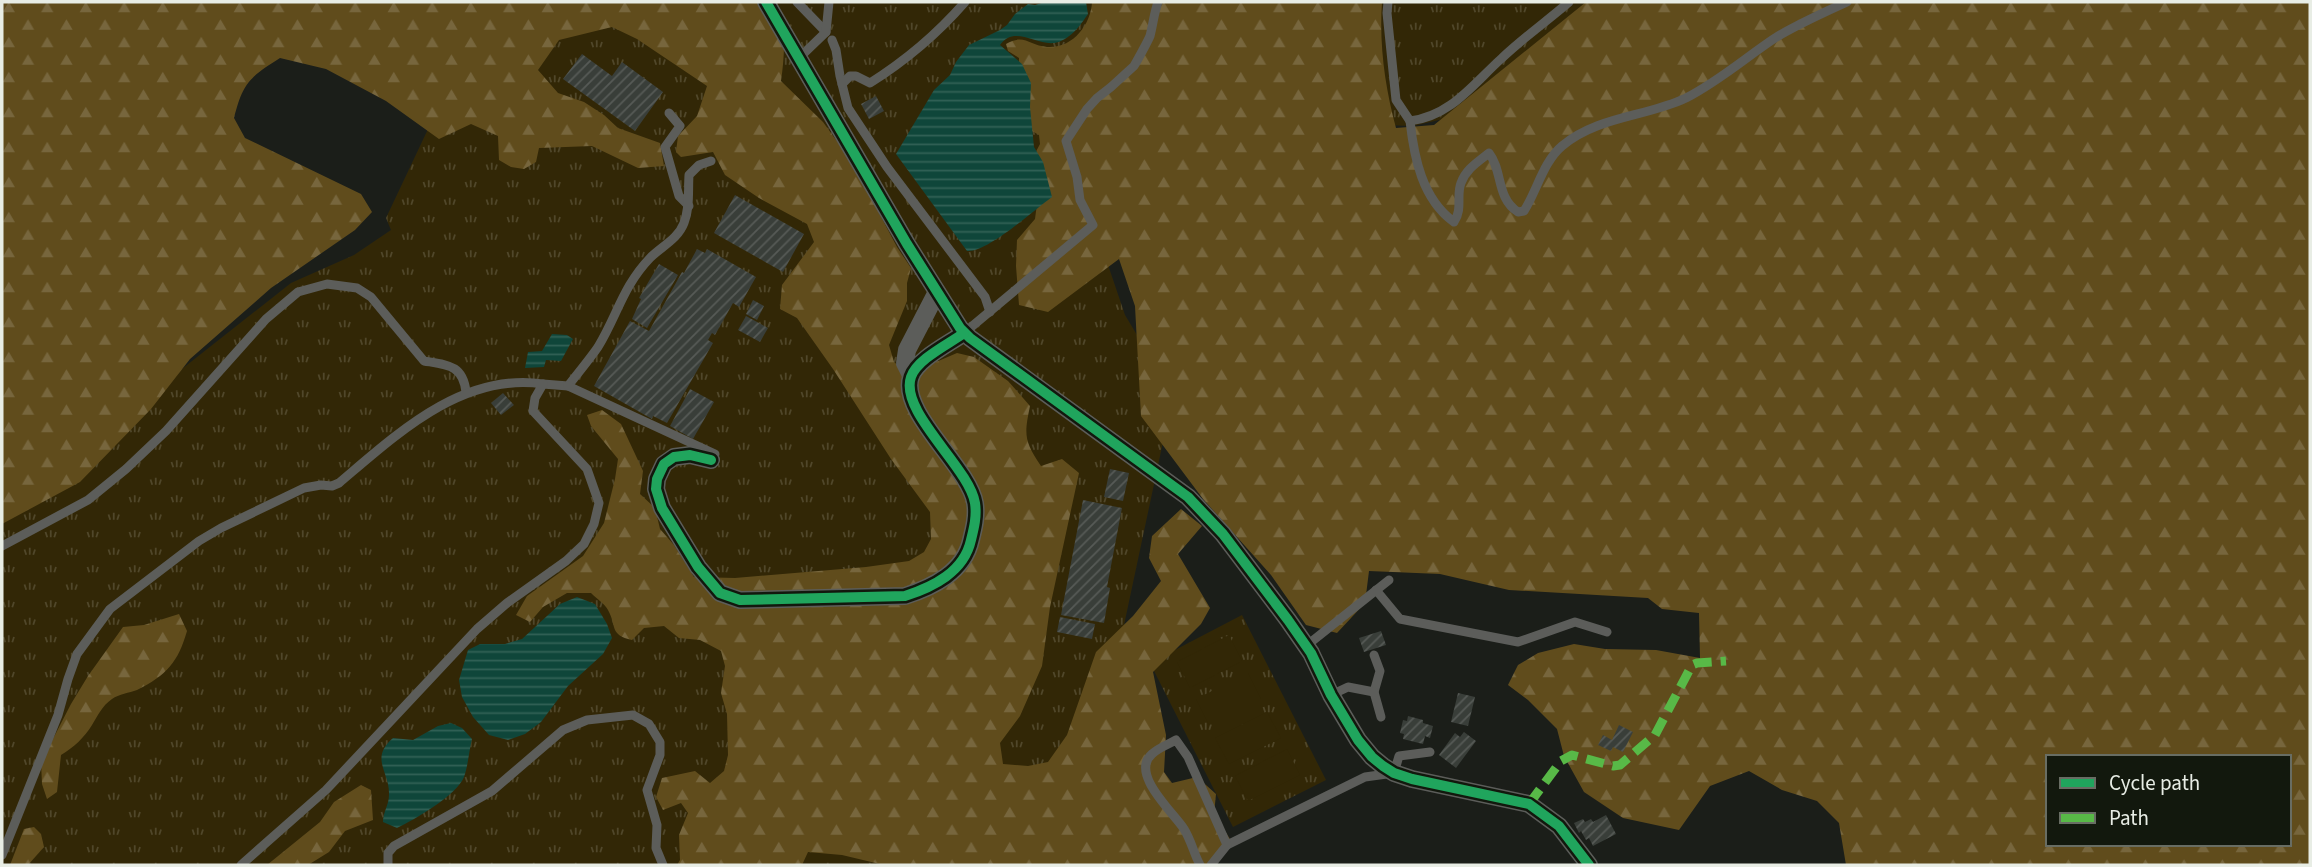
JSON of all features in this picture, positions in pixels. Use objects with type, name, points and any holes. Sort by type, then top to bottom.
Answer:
[{"type":"street","points":[[766,2],[937,292],[964,333],[1188,497],[1223,534],[1306,646],[1344,720],[1377,762],[1394,773],[1412,779],[1529,804],[1559,826],[1588,865]]},
{"type":"street","points":[[911,375],[905,363],[907,350],[937,292]]},
{"type":"street","points":[[713,457],[674,457],[664,464],[656,489],[662,508],[698,568],[720,593],[740,600],[905,596],[923,590],[942,580],[958,566],[970,547],[976,523],[975,501],[968,486],[918,411],[909,390],[911,375],[923,360],[964,333]]},
{"type":"lane","points":[[797,2],[829,36],[836,50],[848,108],[864,134],[937,236],[963,265],[985,297],[990,312]]},
{"type":"lane","points":[[829,2],[829,36]]},
{"type":"lane","points":[[842,84],[850,76],[870,83],[897,65],[948,21],[965,2]]},
{"type":"lane","points":[[964,333],[1093,225],[1080,200],[1077,177],[1066,141],[1087,109],[1140,58],[1141,51],[1150,37],[1158,2]]},
{"type":"lane","points":[[1388,2],[1396,100],[1410,121],[1421,178],[1447,217],[1454,222],[1457,217],[1460,184],[1470,168],[1489,153],[1494,159],[1500,188],[1506,200],[1518,212],[1524,211],[1553,155],[1576,136],[1600,124],[1683,99],[1713,83],[1772,40],[1847,2]]},
{"type":"lane","points":[[1410,121],[1428,119],[1453,105],[1503,57],[1569,2]]},
{"type":"lane","points":[[799,58],[829,36]]},
{"type":"lane","points":[[669,113],[680,126],[665,147],[679,196],[689,206]]},
{"type":"lane","points":[[568,386],[599,346],[622,297],[638,272],[652,256],[678,235],[689,206],[689,175],[699,165],[711,161]]},
{"type":"lane","points":[[2,546],[88,500],[126,469],[166,431],[266,318],[298,292],[327,284],[357,288],[371,298],[424,361],[460,371],[466,392]]},
{"type":"lane","points":[[2,855],[58,715],[77,654],[110,609],[199,541],[221,528],[304,488],[332,486],[397,434],[466,392],[488,385],[531,382],[568,386],[713,457]]},
{"type":"lane","points":[[241,865],[326,790],[477,629],[507,603],[566,561],[584,544],[594,524],[599,503],[587,469],[533,411],[535,398],[543,384]]},
{"type":"lane","points":[[1306,646],[1389,580]]},
{"type":"lane","points":[[1376,590],[1400,619],[1518,642],[1575,622],[1607,632]]},
{"type":"lane","points":[[1374,655],[1380,671],[1374,692],[1381,717]]},
{"type":"lane","points":[[1331,695],[1348,687],[1374,692]]},
{"type":"lane","points":[[388,865],[388,853],[394,846],[492,791],[563,730],[587,720],[633,715],[649,724],[660,743],[660,755],[647,790],[657,825],[656,848],[663,865]]},
{"type":"lane","points":[[1200,865],[1185,830],[1163,804],[1151,782],[1147,773],[1150,754],[1176,740],[1188,757],[1227,845]]},
{"type":"lane","points":[[1211,865],[1227,845],[1366,777],[1394,773],[1399,755],[1430,752]]},
{"type":"green space","points":[[2,2],[777,2],[784,41],[781,81],[823,122],[839,144],[911,268],[907,283],[907,301],[889,345],[894,362],[901,368],[929,365],[957,353],[974,357],[1008,381],[1030,406],[1027,438],[1041,466],[1062,459],[1079,473],[1050,607],[1042,666],[1020,716],[1000,743],[1003,764],[1028,766],[1048,762],[1067,735],[1096,652],[1133,616],[1161,581],[1149,558],[1152,536],[1181,509],[1202,526],[1178,554],[1210,608],[1201,624],[1153,672],[1166,735],[1164,772],[1172,783],[1197,777],[1216,794],[1214,814],[1230,839],[1209,865],[884,865],[842,855],[808,852],[802,865],[677,865],[680,860],[679,835],[688,813],[681,803],[663,810],[656,797],[662,778],[695,771],[710,783],[724,771],[728,755],[727,714],[721,693],[725,666],[721,651],[700,640],[679,638],[664,626],[644,628],[632,640],[625,638],[617,633],[607,608],[591,593],[567,593],[543,607],[530,622],[516,615],[527,596],[583,556],[604,523],[618,459],[591,426],[587,415],[602,410],[621,424],[643,471],[640,494],[655,508],[660,529],[674,545],[694,577],[735,578],[909,561],[924,552],[931,539],[930,512],[891,459],[797,318],[780,309],[782,285],[814,242],[807,224],[759,198],[725,175],[713,152],[681,157],[676,152],[678,136],[697,116],[707,86],[637,39],[612,27],[559,40],[538,70],[558,93],[584,102],[618,128],[660,143],[664,166],[638,168],[592,146],[539,148],[536,162],[524,169],[511,167],[499,160],[498,136],[471,124],[439,139],[386,101],[326,69],[280,58],[261,70],[245,88],[234,118],[245,138],[361,194],[372,212],[355,230],[271,288],[190,359],[151,409],[80,482],[2,524]]},
{"type":"green space","points":[[467,2],[1862,2],[1779,42],[1413,126],[1260,121],[1106,259],[1125,315],[1173,395],[1078,841],[1087,865],[2,865],[2,511],[291,283],[354,255],[391,230],[386,218],[429,127]]},
{"type":"green space","points":[[1092,2],[1382,2],[1384,66],[1396,128],[1434,125],[1586,2],[2310,2],[2310,865],[1846,865],[1839,823],[1817,801],[1782,790],[1749,771],[1710,786],[1679,830],[1623,818],[1584,792],[1564,756],[1557,729],[1528,700],[1508,685],[1518,665],[1538,653],[1574,644],[1605,649],[1656,650],[1700,658],[1699,613],[1662,609],[1648,598],[1509,590],[1440,574],[1369,571],[1365,603],[1337,633],[1306,625],[1271,575],[1203,499],[1141,416],[1135,306],[1119,259],[1048,312],[1019,305],[1017,240],[1035,219],[1039,189],[1031,161],[1040,144],[1039,135],[1018,123],[1019,58],[1008,51],[1006,44],[1022,40],[1056,47],[1072,40],[1088,19]]},
{"type":"green space","points":[[179,614],[187,631],[175,659],[156,679],[137,690],[115,697],[100,711],[82,738],[61,755],[57,792],[47,799],[42,784],[41,762],[88,676],[123,627],[144,625]]},
{"type":"green space","points":[[1242,615],[1326,780],[1233,827],[1150,663]]},
{"type":"green space","points":[[1229,635],[1242,661],[1190,688],[1177,662]]},
{"type":"green space","points":[[1248,673],[1261,699],[1209,725],[1196,699]]},
{"type":"green space","points":[[1267,712],[1281,738],[1229,764],[1215,738]]},
{"type":"green space","points":[[1287,749],[1300,775],[1248,801],[1235,776]]},
{"type":"green space","points":[[361,785],[371,790],[373,820],[345,831],[329,852],[308,865],[267,865],[320,822],[334,802]]},
{"type":"green space","points":[[34,827],[41,834],[44,847],[28,865],[10,865],[24,829]]},
{"type":"shaded area","points":[[1086,2],[1088,14],[1074,32],[1059,42],[1047,43],[1018,36],[1006,39],[1000,45],[1022,64],[1031,83],[1030,107],[1034,147],[1043,162],[1052,197],[998,238],[976,250],[967,251],[896,154],[934,90],[950,75],[969,45],[1000,30],[1028,4]]},
{"type":"shaded area","points":[[552,334],[567,335],[573,339],[561,361],[546,360],[544,367],[525,368],[528,352],[542,351]]},
{"type":"shaded area","points":[[577,597],[595,604],[607,624],[612,638],[603,654],[568,686],[541,722],[525,734],[508,740],[489,735],[473,717],[462,697],[459,680],[468,650],[480,644],[505,644],[522,639],[560,604]]},
{"type":"shaded area","points":[[451,723],[462,728],[472,739],[460,784],[434,806],[397,828],[383,822],[389,795],[381,759],[386,745],[393,738],[413,740],[438,726]]},
{"type":"building","points":[[582,54],[612,76],[622,62],[663,92],[635,131],[563,79]]},
{"type":"building","points":[[876,96],[884,111],[869,119],[861,104]]},
{"type":"building","points":[[735,195],[804,234],[783,272],[714,233]]},
{"type":"building","points":[[697,249],[705,253],[707,249],[756,277],[739,307],[733,303],[715,335],[712,333],[708,340],[713,343],[667,423],[653,416],[652,419],[594,386],[630,321],[649,331]]},
{"type":"building","points":[[659,264],[678,275],[647,328],[632,319],[641,299],[639,298]]},
{"type":"building","points":[[753,300],[764,306],[757,320],[746,314]]},
{"type":"building","points":[[746,316],[768,328],[760,342],[738,330]]},
{"type":"building","points":[[690,389],[714,402],[693,439],[670,426]]},
{"type":"building","points":[[503,393],[514,405],[501,415],[491,403]]},
{"type":"building","points":[[1110,469],[1129,473],[1123,501],[1104,497]]},
{"type":"building","points":[[1083,500],[1122,508],[1107,587],[1110,588],[1104,623],[1061,615]]},
{"type":"building","points":[[1060,617],[1095,624],[1092,639],[1057,632]]},
{"type":"building","points":[[1381,631],[1386,645],[1364,652],[1359,638]]},
{"type":"building","points":[[1458,693],[1475,697],[1468,726],[1451,722]]},
{"type":"building","points":[[1408,716],[1433,726],[1430,738],[1425,736],[1423,744],[1403,739],[1404,734],[1400,733],[1403,720],[1407,721]]},
{"type":"building","points":[[1619,725],[1633,732],[1623,752],[1613,747],[1611,751],[1598,745],[1603,735],[1612,740]]},
{"type":"building","points":[[1464,732],[1476,741],[1456,768],[1439,755],[1455,733],[1460,737]]},
{"type":"building","points":[[1606,815],[1616,834],[1593,846],[1589,838],[1586,840],[1581,831],[1579,833],[1574,823],[1583,819],[1585,822],[1591,819],[1593,822]]},
{"type":"marked path","points":[[1529,804],[1561,761],[1572,755],[1613,766],[1620,765],[1655,735],[1692,665],[1726,661]]},
{"type":"cycle path","points":[[766,2],[907,244],[960,328],[1188,497],[1223,534],[1288,620],[1311,653],[1331,695],[1358,740],[1372,757],[1394,773],[1412,779],[1529,804],[1559,826],[1589,865]]},
{"type":"cycle path","points":[[711,460],[690,455],[674,457],[664,464],[656,489],[662,508],[698,567],[720,593],[740,600],[905,596],[936,583],[962,561],[971,540],[976,508],[961,473],[924,423],[915,406],[910,391],[911,377],[926,358],[964,333]]}]
